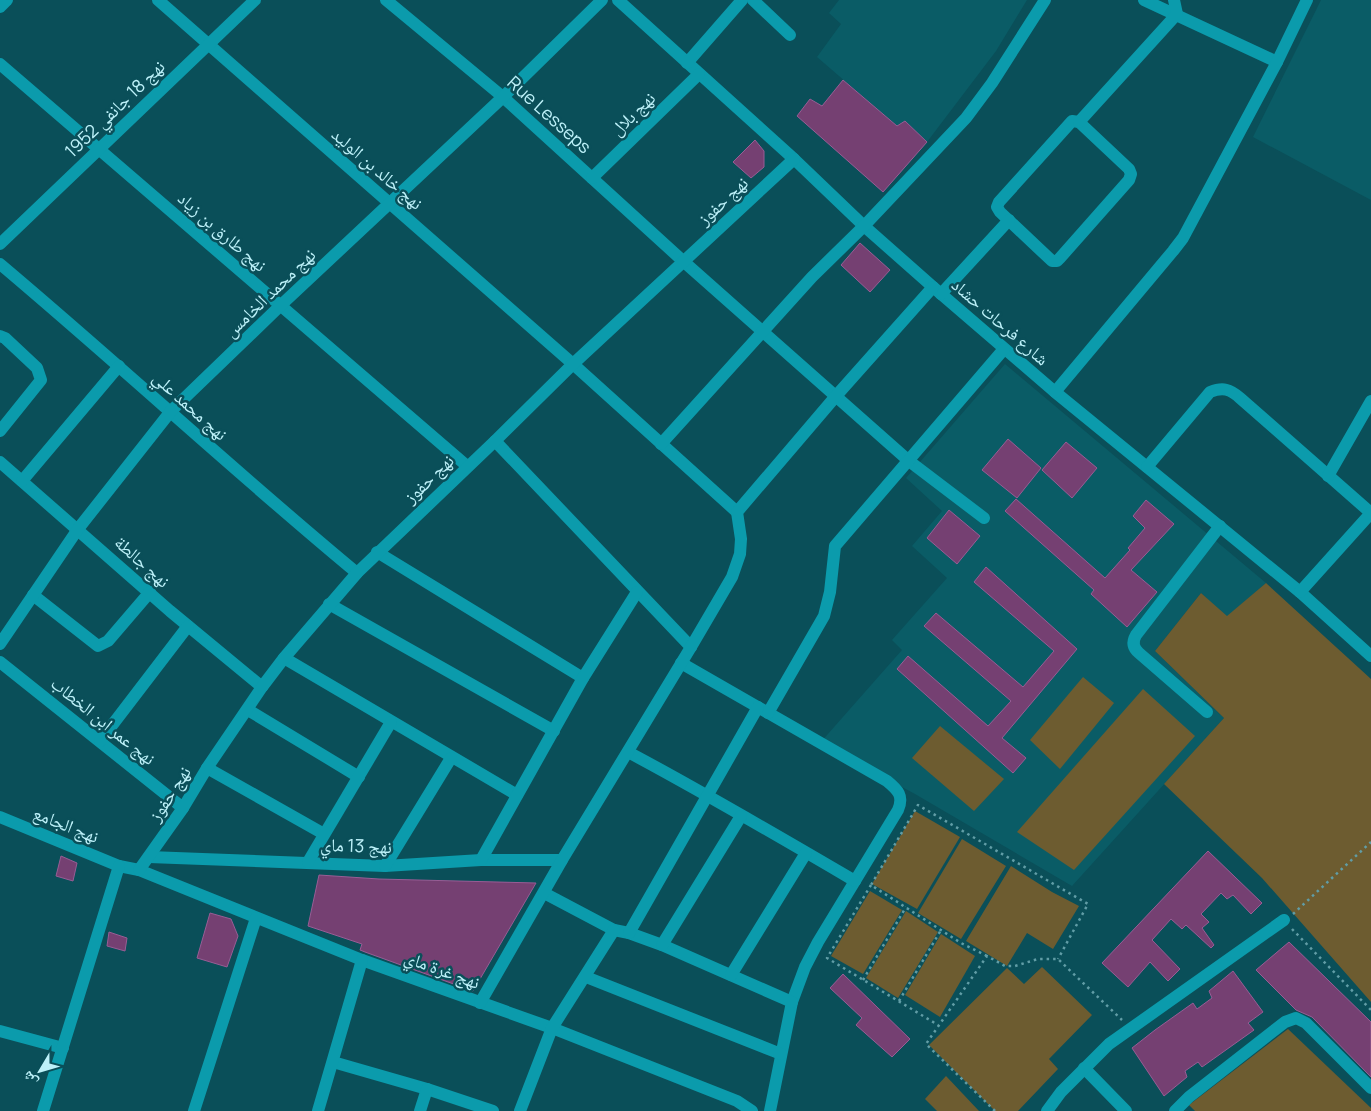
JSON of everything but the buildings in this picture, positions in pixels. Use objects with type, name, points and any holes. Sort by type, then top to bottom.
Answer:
[{"type":"street","points":[[0,7],[7,0]]},
{"type":"street","name":"نهج خالد بن الوليد","points":[[158,0],[573,364],[737,512]]},
{"type":"street","name":"نهج 18 جانفي 1952","points":[[0,244],[255,0]]},
{"type":"street","name":"Rue Lesseps","points":[[386,0],[503,97],[909,461],[984,518]]},
{"type":"street","name":"نهج محمد الخامس","points":[[0,644],[78,529],[171,412],[280,306],[503,97],[602,0]]},
{"type":"street","name":"شارع فرحات حشاد","points":[[618,0],[937,291],[1055,392],[1300,592],[1371,656]]},
{"type":"street","points":[[687,63],[742,0]]},
{"type":"street","points":[[753,0],[790,35]]},
{"type":"street","points":[[661,444],[812,277],[864,226],[966,118],[992,83],[1045,0]]},
{"type":"street","points":[[1144,0],[1277,62]]},
{"type":"street","points":[[1174,0],[1177,14]]},
{"type":"street","points":[[1055,392],[1183,238],[1277,62],[1307,0]]},
{"type":"street","points":[[1079,122],[1177,14]]},
{"type":"street","name":"نهج طارق بن زياد","points":[[0,64],[467,466]]},
{"type":"street","name":"نهج بلال","points":[[592,178],[699,74]]},
{"type":"street","points":[[1070,122],[1079,122],[1129,169],[1131,174],[1129,180],[1057,261],[1052,261],[1000,212],[997,206],[1070,122]]},
{"type":"street","name":"نهج حفوز","points":[[139,870],[183,808],[207,768],[262,687],[356,573],[573,364],[794,159]]},
{"type":"street","points":[[480,1003],[562,860],[732,577],[740,554],[741,539],[737,512],[836,396],[937,291],[1009,220]]},
{"type":"street","name":"نهج محمد علي","points":[[0,264],[120,366],[285,514],[356,573]]},
{"type":"street","points":[[0,336],[5,338],[37,368],[41,376],[41,382],[5,415],[0,431]]},
{"type":"street","points":[[629,933],[708,795],[824,616],[830,592],[835,546],[1004,349]]},
{"type":"street","points":[[22,481],[120,366]]},
{"type":"street","points":[[1147,467],[1210,392],[1220,388],[1236,394],[1371,513],[1300,592]]},
{"type":"street","points":[[1328,476],[1371,401]]},
{"type":"street","points":[[495,441],[691,647]]},
{"type":"street","name":"نهج جالطة","points":[[0,462],[188,626],[262,687]]},
{"type":"street","points":[[1207,712],[1136,650],[1133,642],[1136,635],[1220,526]]},
{"type":"street","points":[[377,552],[584,678]]},
{"type":"street","points":[[33,595],[98,646],[108,641],[150,592]]},
{"type":"street","points":[[481,860],[584,678],[637,592]]},
{"type":"street","points":[[329,604],[554,731]]},
{"type":"street","points":[[100,741],[188,626]]},
{"type":"street","points":[[284,658],[451,758],[517,795]]},
{"type":"street","name":"نهج عمر ابن الخطاب","points":[[0,662],[183,808]]},
{"type":"street","points":[[681,663],[887,780],[898,790],[901,798],[898,810],[818,942],[805,967],[792,1002],[770,1111]]},
{"type":"street","points":[[248,710],[359,777]]},
{"type":"street","points":[[308,862],[391,722]]},
{"type":"street","points":[[628,752],[708,795],[855,881]]},
{"type":"street","points":[[385,866],[451,758]]},
{"type":"street","points":[[207,768],[324,834]]},
{"type":"street","points":[[662,945],[741,816]]},
{"type":"street","name":"نهج الجامع","points":[[0,817],[118,866]]},
{"type":"street","points":[[731,975],[806,853]]},
{"type":"street","name":"نهج 13 ماي","points":[[148,857],[385,866],[481,860],[562,860]]},
{"type":"street","points":[[43,1111],[118,866]]},
{"type":"street","name":"نهج غرة ماي","points":[[118,866],[139,870],[362,960],[552,1028],[736,1106],[752,1111]]},
{"type":"street","points":[[544,893],[614,930],[629,933],[662,945],[792,1002]]},
{"type":"street","points":[[194,1111],[256,918]]},
{"type":"street","points":[[1047,1111],[1061,1092],[1109,1044],[1284,920]]},
{"type":"street","points":[[520,1111],[552,1028],[614,930]]},
{"type":"street","points":[[318,1111],[362,960]]},
{"type":"street","points":[[586,977],[781,1054]]},
{"type":"street","points":[[1174,1111],[1189,1097],[1285,1022],[1296,1018],[1306,1023],[1371,1088]]},
{"type":"street","points":[[0,1031],[63,1048]]},
{"type":"street","points":[[333,1062],[427,1089],[493,1111]]},
{"type":"street","points":[[1084,1068],[1126,1111]]},
{"type":"street","points":[[420,1111],[427,1089]]},
{"type":"path","points":[[938,1025],[827,958],[918,805],[1088,904],[1058,960]]},
{"type":"path","points":[[1371,842],[1284,920],[1371,1010]]},
{"type":"path","points":[[871,885],[969,947],[1005,966],[1015,966],[1038,959],[1058,960],[1130,1028]]},
{"type":"path","points":[[863,980],[906,907]]},
{"type":"path","points":[[899,1001],[941,930]]},
{"type":"path","points":[[987,956],[926,1044],[995,1111]]},
{"type":"shaded area","points":[[839,0],[1027,0],[996,51],[927,142],[905,121],[897,126],[817,57],[841,24],[829,13]]},
{"type":"shaded area","points":[[1321,0],[1371,0],[1371,200],[1253,137]]},
{"type":"shaded area","points":[[1005,364],[1266,583],[1227,617],[1201,593],[1155,651],[1224,718],[1072,886],[915,794],[820,743],[902,650],[892,640],[947,578],[912,546],[942,511],[906,478]]},
{"type":"shaded area","points":[[1266,583],[1371,679],[1371,1002],[1262,878],[1164,784],[1224,718],[1155,651],[1201,593],[1227,616]]},
{"type":"shaded area","points":[[1083,677],[1114,703],[1060,769],[1030,740]]},
{"type":"shaded area","points":[[1143,689],[1195,736],[1074,870],[1017,832]]},
{"type":"shaded area","points":[[940,726],[1004,779],[974,811],[912,758]]},
{"type":"shaded area","points":[[915,811],[960,837],[917,909],[872,884]]},
{"type":"shaded area","points":[[962,839],[1006,866],[961,939],[918,913]]},
{"type":"shaded area","points":[[1011,866],[1052,892],[1079,906],[1053,949],[1027,933],[1007,966],[966,941]]},
{"type":"shaded area","points":[[870,891],[902,910],[863,974],[831,956]]},
{"type":"shaded area","points":[[906,911],[938,932],[898,998],[866,978]]},
{"type":"shaded area","points":[[941,934],[975,956],[940,1017],[905,995]]},
{"type":"shaded area","points":[[1042,967],[1092,1015],[1049,1059],[1058,1069],[1018,1111],[995,1111],[929,1045],[1007,968],[1024,984]]},
{"type":"shaded area","points":[[1288,1029],[1371,1108],[1371,1111],[1195,1111],[1189,1105]]},
{"type":"shaded area","points":[[946,1076],[979,1111],[937,1111],[925,1099]]}]
